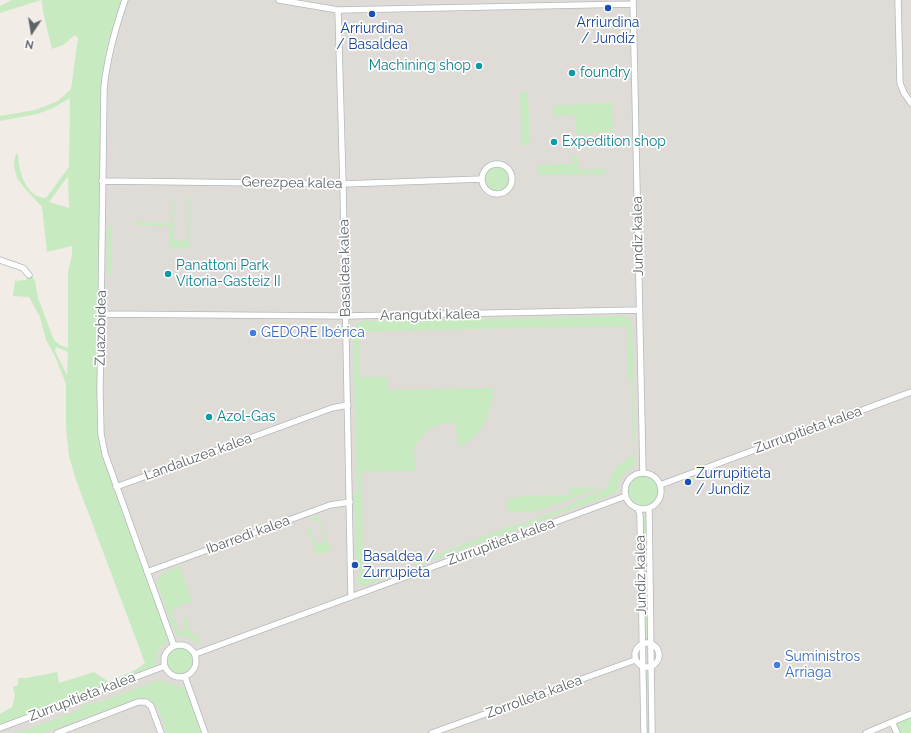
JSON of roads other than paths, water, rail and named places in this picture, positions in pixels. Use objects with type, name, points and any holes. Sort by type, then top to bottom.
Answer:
[{"type":"street","name":"Zuazobidea","points":[[125,0],[110,46],[106,65],[104,88],[101,434],[105,454],[116,487],[174,646]]},
{"type":"street","points":[[279,0],[338,10],[633,2]]},
{"type":"street","points":[[898,0],[900,83],[904,93],[911,103]]},
{"type":"street","name":"Jundiz kalea","points":[[633,2],[643,473]]},
{"type":"street","name":"Basaldea kalea","points":[[338,10],[352,597]]},
{"type":"street","points":[[495,164],[506,167],[512,176],[510,187],[506,191],[496,194],[486,190],[482,180],[485,169],[495,164]]},
{"type":"street","name":"Gerezpea kalea","points":[[102,181],[343,184],[482,180]]},
{"type":"street","points":[[0,260],[23,268],[30,275]]},
{"type":"street","name":"Arangutxi kalea","points":[[101,314],[346,316],[639,310]]},
{"type":"street","name":"Zurrupitieta kalea","points":[[660,485],[911,392]]},
{"type":"street","name":"Landaluzea kalea","points":[[116,487],[332,408],[348,405]]},
{"type":"street","points":[[647,473],[655,477],[660,485],[660,497],[656,503],[649,508],[638,508],[631,503],[626,496],[626,488],[629,480],[635,475],[647,473]]},
{"type":"street","name":"Zurrupitieta kalea","points":[[196,654],[626,496]]},
{"type":"street","name":"Ibarredi kalea","points":[[147,572],[330,505],[350,502]]},
{"type":"street","name":"Jundiz kalea","points":[[638,508],[640,518],[644,733]]},
{"type":"street","name":"Jundiz kalea","points":[[649,508],[652,733]]},
{"type":"street","points":[[642,644],[651,643]]},
{"type":"street","name":"Jundiz kalea","points":[[635,660],[634,654],[636,648],[642,644]]},
{"type":"street","points":[[174,646],[186,646],[196,654],[196,666],[192,673],[185,677],[175,677],[167,671],[164,662],[166,654],[174,646]]},
{"type":"street","points":[[635,660],[643,667],[651,667]]},
{"type":"street","name":"Zorrolleta kalea","points":[[432,733],[635,660]]},
{"type":"street","name":"Zurrupitieta kalea","points":[[0,728],[165,666]]},
{"type":"street","points":[[185,677],[205,733]]},
{"type":"street","points":[[57,733],[138,702],[146,702],[151,706],[161,733]]},
{"type":"street","points":[[866,733],[911,714]]},
{"type":"street","points":[[892,722],[898,733]]},
{"type":"place","name":"Arriurdina / Jundiz","points":[[608,8]]},
{"type":"place","name":"Arriurdina / Basaldea","points":[[372,14]]},
{"type":"place","name":"Machining shop","points":[[479,66]]},
{"type":"place","name":"foundry","points":[[572,73]]},
{"type":"place","name":"Expedition shop","points":[[554,142]]},
{"type":"place","name":"Panattoni Park Vitoria-Gasteiz II","points":[[168,274]]},
{"type":"place","name":"GEDORE Ibérica","points":[[253,333]]},
{"type":"place","name":"Azol-Gas","points":[[209,417]]},
{"type":"place","name":"Zurrupitieta / Jundiz","points":[[688,482]]},
{"type":"place","name":"Basaldea / Zurrupieta","points":[[355,565]]},
{"type":"place","name":"Suministros Arriaga","points":[[777,665]]}]
